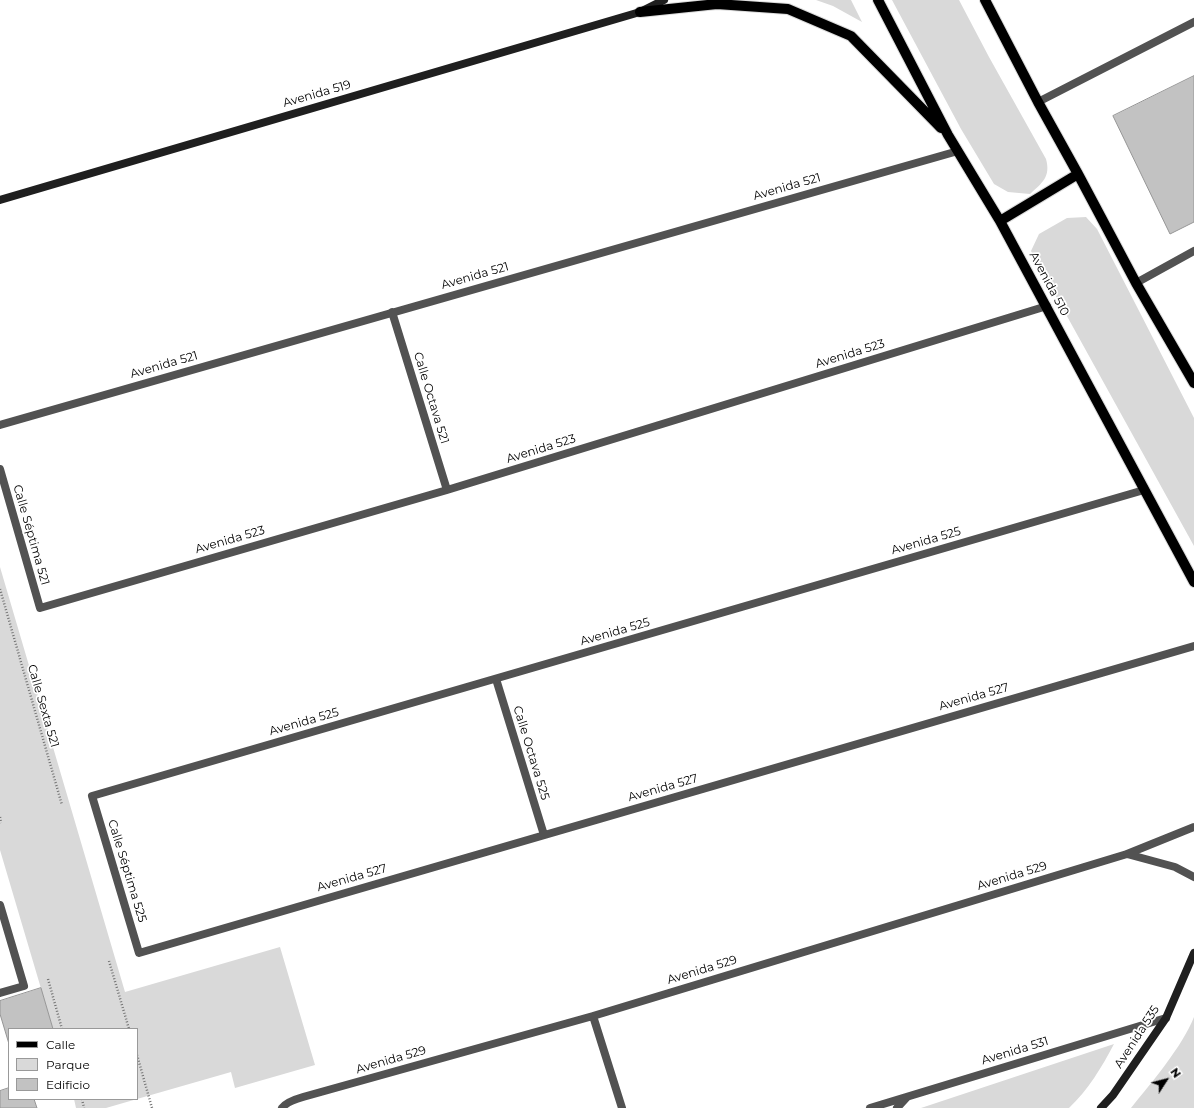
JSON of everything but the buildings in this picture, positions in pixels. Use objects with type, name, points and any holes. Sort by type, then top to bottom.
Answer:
[{"type":"main road","name":"Avenida 510","points":[[878,0],[948,135],[1000,221],[1047,306],[1194,582]]},
{"type":"main road","points":[[985,0],[1038,102],[1136,282],[1194,383]]},
{"type":"main road","points":[[640,12],[717,4],[788,9],[851,36],[948,135]]},
{"type":"main road","points":[[1000,221],[1078,174]]},
{"type":"street","name":"Avenida 519","points":[[0,200],[640,12],[664,0]]},
{"type":"street","points":[[1038,102],[1194,22]]},
{"type":"street","name":"Avenida 521","points":[[0,425],[958,151]]},
{"type":"street","points":[[1136,282],[1194,251]]},
{"type":"street","name":"Avenida 523","points":[[40,608],[447,490],[1047,306]]},
{"type":"street","name":"Calle Octava 521","points":[[392,312],[447,490]]},
{"type":"street","name":"Calle Séptima 521","points":[[0,469],[40,608]]},
{"type":"street","name":"Avenida 525","points":[[92,796],[1144,490]]},
{"type":"street","name":"Avenida 527","points":[[139,952],[1194,646]]},
{"type":"street","name":"Calle Octava 525","points":[[496,679],[544,835]]},
{"type":"street","name":"Calle Séptima 525","points":[[92,796],[139,952]]},
{"type":"street","name":"Avenida 529","points":[[283,1107],[303,1097],[593,1016],[1127,854],[1194,827]]},
{"type":"street","points":[[1127,854],[1175,867],[1194,877]]},
{"type":"street","points":[[0,905],[24,986],[0,993]]},
{"type":"street","name":"Avenida 535","points":[[1100,1108],[1113,1095],[1166,1018],[1194,953]]},
{"type":"street","points":[[593,1016],[622,1108]]},
{"type":"street","name":"Avenida 531","points":[[870,1108],[1166,1018]]},
{"type":"street","points":[[897,1108],[907,1097]]},
{"type":"path","name":"Calle Sexta 521","points":[[0,589],[62,805]]},
{"type":"path","points":[[0,818],[2,823]]},
{"type":"path","points":[[109,961],[129,1028]]},
{"type":"path","points":[[48,979],[62,1028]]},
{"type":"path","points":[[138,1059],[152,1108]]},
{"type":"green space","points":[[816,0],[851,0],[862,22],[833,6]]},
{"type":"green space","points":[[892,0],[959,0],[1046,159],[1046,175],[1042,183],[1030,194],[1008,192],[994,184],[961,129]]},
{"type":"green space","points":[[1086,217],[1097,229],[1194,418],[1194,546],[1031,251],[1039,234],[1067,218]]},
{"type":"green space","points":[[0,567],[125,992],[280,947],[315,1065],[235,1088],[231,1072],[138,1099],[138,1028],[53,1028],[0,850]]},
{"type":"green space","points":[[1194,1017],[1194,1108],[1131,1108],[1174,1052]]},
{"type":"green space","points":[[1114,1044],[1094,1078],[1069,1108],[921,1108]]},
{"type":"green space","points":[[74,1100],[134,1100],[106,1108],[76,1108]]}]
